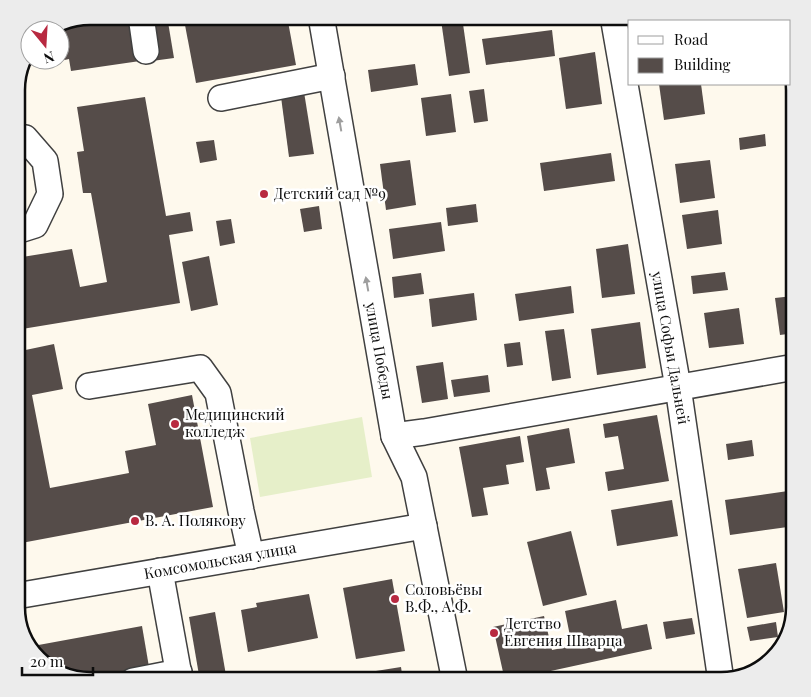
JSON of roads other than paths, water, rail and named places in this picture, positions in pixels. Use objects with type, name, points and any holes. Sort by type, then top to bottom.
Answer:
[{"type":"street","points":[[142,25],[146,50]]},
{"type":"street","name":"улица Победы","points":[[323,25],[394,436],[414,477],[453,672]]},
{"type":"street","name":"улица Софьи Дальней","points":[[614,25],[678,387],[720,672]]},
{"type":"street","points":[[221,98],[332,76]]},
{"type":"street","points":[[25,138],[45,161],[50,194],[35,225],[25,228]]},
{"type":"street","points":[[89,386],[200,368],[218,392],[251,556]]},
{"type":"street","points":[[394,436],[786,369]]},
{"type":"street","name":"Комсомольская улица","points":[[25,594],[424,526]]},
{"type":"street","points":[[160,571],[178,672]]},
{"type":"place","name":"Детский сад №9","points":[[264,194]]},
{"type":"place","name":"Медицинский колледж","points":[[175,424]]},
{"type":"place","name":"В. А. Полякову","points":[[135,521]]},
{"type":"place","name":"Соловьёвы В.Ф., А.Ф.","points":[[395,599]]},
{"type":"place","name":"Детство Евгения Шварца","points":[[494,633]]}]
